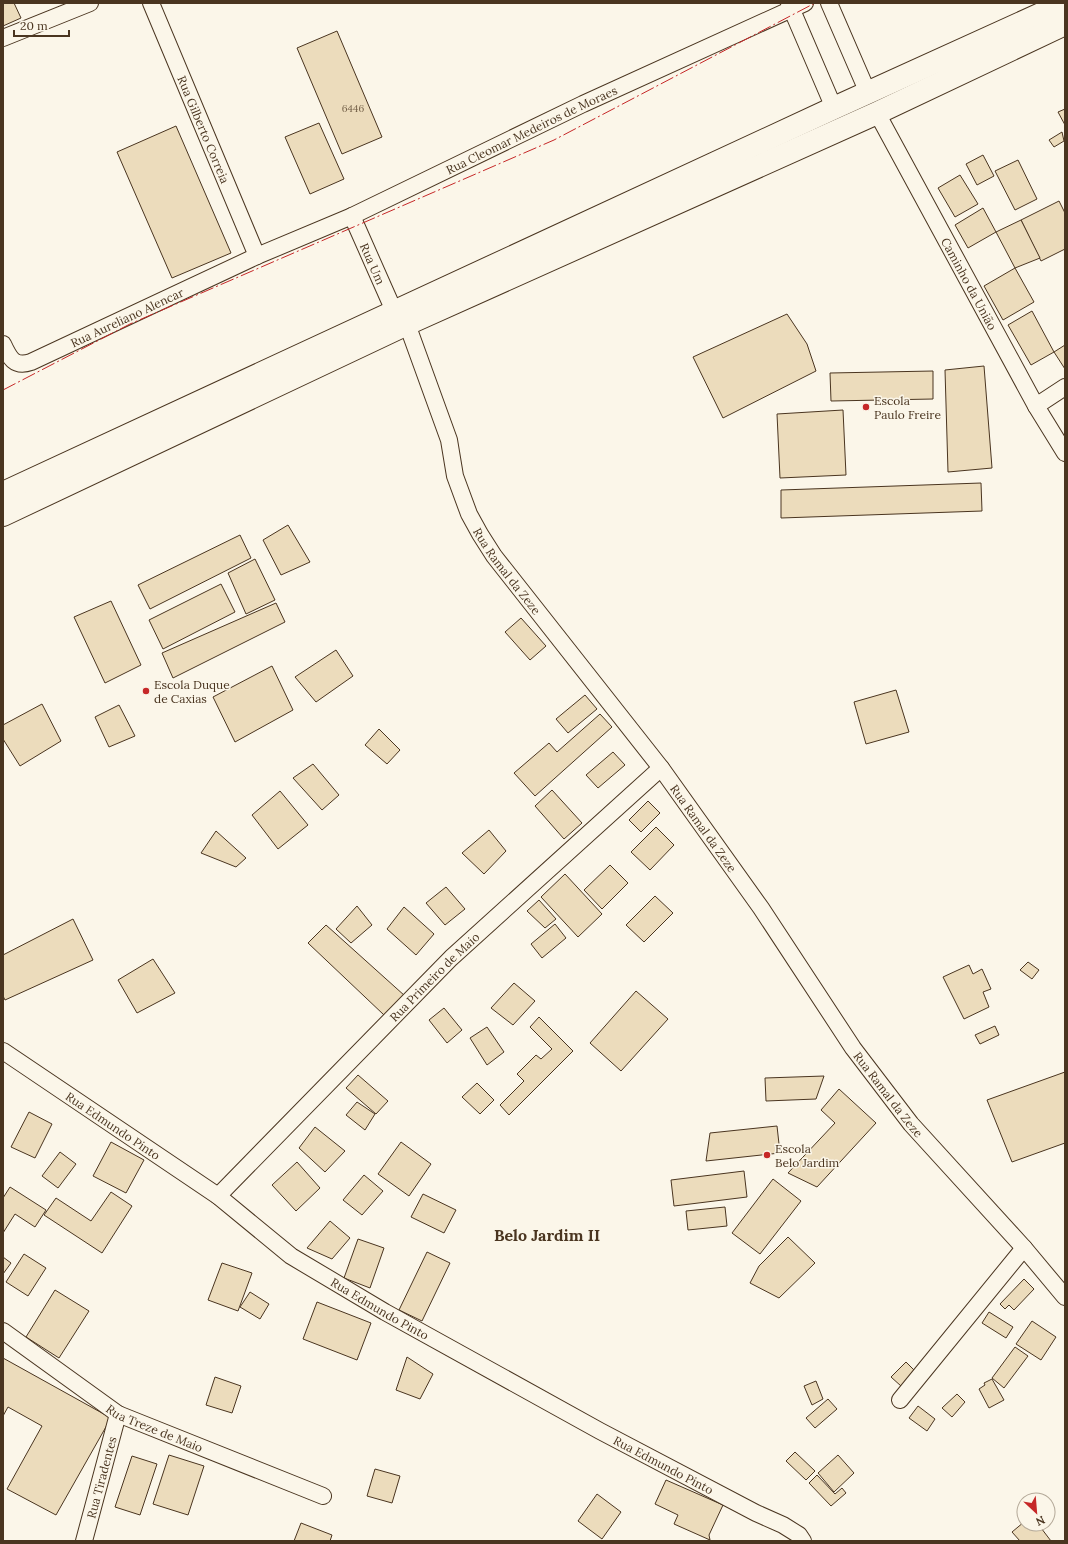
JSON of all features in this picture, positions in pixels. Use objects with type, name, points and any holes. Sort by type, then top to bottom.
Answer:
[{"type":"highway","points":[[3,515],[401,318],[834,108],[1065,4]]},
{"type":"highway","points":[[3,493],[401,318],[876,113],[1065,24]]},
{"type":"street","points":[[3,38],[90,3]]},
{"type":"street","name":"Rua Gilberto Correia","points":[[151,3],[257,256]]},
{"type":"street","points":[[829,3],[868,93]]},
{"type":"street","points":[[795,5],[834,108]]},
{"type":"street","name":"Rua Cleomar Medeiros de Moraes","points":[[257,256],[352,216],[583,104],[795,5]]},
{"type":"street","name":"Caminho da União","points":[[876,113],[1036,406],[1065,453]]},
{"type":"street","name":"Rua Um","points":[[352,216],[401,318]]},
{"type":"street","name":"Rua Aureliano Alencar","points":[[3,344],[8,355],[14,361],[20,364],[31,362],[257,256]]},
{"type":"street","name":"Rua Ramal da Zeze","points":[[401,318],[449,440],[458,482],[469,514],[494,556],[661,768],[761,908],[853,1048],[912,1124],[1024,1248],[1065,1297]]},
{"type":"street","points":[[1036,406],[1065,388]]},
{"type":"street","name":"Rua Primeiro de Maio","points":[[218,1196],[451,958],[661,768]]},
{"type":"street","name":"Rua Edmundo Pinto","points":[[3,1051],[218,1196],[291,1256],[385,1312],[600,1431],[783,1525],[799,1535],[803,1541]]},
{"type":"street","points":[[900,1400],[1024,1248]]},
{"type":"street","name":"Rua Treze de Maio","points":[[3,1331],[118,1414],[323,1496]]},
{"type":"street","name":"Rua Tiradentes","points":[[84,1541],[89,1528],[118,1414]]},
{"type":"building","points":[[3,3],[14,3],[21,18],[3,26]]},
{"type":"building","points":[[337,31],[382,137],[342,154],[297,48]]},
{"type":"building","points":[[1065,109],[1065,125],[1058,112]]},
{"type":"building","points":[[319,123],[344,179],[310,194],[285,137]]},
{"type":"building","points":[[176,126],[231,253],[172,278],[117,152]]},
{"type":"building","points":[[1062,132],[1064,141],[1054,147],[1049,140]]},
{"type":"building","points":[[983,155],[994,176],[977,185],[966,164]]},
{"type":"building","points":[[1018,160],[1037,199],[1015,210],[995,171]]},
{"type":"building","points":[[960,175],[978,204],[955,217],[938,188]]},
{"type":"building","points":[[1059,201],[1065,213],[1065,249],[1041,261],[1021,220]]},
{"type":"building","points":[[983,208],[996,232],[968,248],[955,225]]},
{"type":"building","points":[[1021,220],[1040,258],[1015,268],[996,232]]},
{"type":"building","points":[[1015,268],[1034,302],[1003,320],[984,286]]},
{"type":"building","points":[[1032,311],[1054,352],[1031,365],[1008,325]]},
{"type":"building","points":[[787,314],[807,344],[816,371],[723,418],[693,357]]},
{"type":"building","points":[[1065,345],[1065,369],[1054,352]]},
{"type":"building","points":[[984,366],[992,468],[948,472],[945,370]]},
{"type":"building","points":[[933,371],[933,399],[831,401],[830,373]]},
{"type":"building","points":[[843,410],[846,475],[780,478],[777,414]]},
{"type":"building","points":[[981,483],[982,511],[781,518],[781,490]]},
{"type":"building","points":[[288,525],[310,562],[281,575],[263,540]]},
{"type":"building","points":[[240,535],[251,558],[150,609],[138,585]]},
{"type":"building","points":[[255,559],[275,600],[246,614],[228,573]]},
{"type":"building","points":[[221,584],[235,612],[163,649],[149,620]]},
{"type":"building","points":[[111,601],[141,665],[105,683],[74,617]]},
{"type":"building","points":[[276,603],[285,622],[173,678],[162,653]]},
{"type":"building","points":[[521,618],[546,646],[530,660],[505,632]]},
{"type":"building","points":[[336,650],[353,676],[316,702],[295,677]]},
{"type":"building","points":[[272,666],[293,710],[235,742],[213,697]]},
{"type":"building","points":[[896,690],[909,732],[866,744],[854,702]]},
{"type":"building","points":[[585,695],[597,709],[568,733],[556,719]]},
{"type":"building","points":[[42,704],[61,741],[20,766],[3,739],[3,725]]},
{"type":"building","points":[[119,705],[135,736],[109,747],[95,717]]},
{"type":"building","points":[[600,714],[612,727],[535,796],[514,773],[549,743],[557,752]]},
{"type":"building","points":[[379,729],[400,750],[387,764],[365,745]]},
{"type":"building","points":[[613,752],[625,765],[598,788],[586,775]]},
{"type":"building","points":[[313,764],[339,795],[322,810],[293,778]]},
{"type":"building","points":[[552,790],[582,823],[564,839],[535,806]]},
{"type":"building","points":[[280,791],[308,825],[278,849],[252,815]]},
{"type":"building","points":[[648,801],[660,813],[641,832],[629,820]]},
{"type":"building","points":[[656,827],[674,845],[650,870],[631,852]]},
{"type":"building","points":[[489,830],[506,851],[484,874],[462,853]]},
{"type":"building","points":[[216,831],[246,858],[236,867],[201,853]]},
{"type":"building","points":[[610,865],[628,883],[602,909],[584,890]]},
{"type":"building","points":[[565,874],[602,914],[578,937],[541,897]]},
{"type":"building","points":[[446,887],[465,909],[445,925],[426,903]]},
{"type":"building","points":[[655,896],[673,913],[644,942],[626,925]]},
{"type":"building","points":[[539,900],[556,919],[545,928],[527,911]]},
{"type":"building","points":[[357,906],[372,925],[351,943],[336,929]]},
{"type":"building","points":[[404,907],[434,934],[416,955],[387,929]]},
{"type":"building","points":[[73,919],[93,960],[5,1000],[3,996],[3,955]]},
{"type":"building","points":[[555,924],[566,938],[542,958],[531,944]]},
{"type":"building","points":[[326,925],[405,996],[384,1015],[308,943]]},
{"type":"building","points":[[153,959],[175,993],[137,1013],[118,980]]},
{"type":"building","points":[[1028,962],[1039,970],[1032,979],[1020,970]]},
{"type":"building","points":[[969,965],[973,974],[982,969],[991,989],[983,992],[989,1007],[964,1019],[943,977]]},
{"type":"building","points":[[514,983],[535,1001],[513,1025],[491,1008]]},
{"type":"building","points":[[636,991],[668,1019],[621,1071],[590,1043]]},
{"type":"building","points":[[444,1008],[462,1030],[447,1043],[429,1020]]},
{"type":"building","points":[[539,1017],[573,1051],[509,1115],[500,1105],[524,1081],[517,1074],[536,1055],[541,1059],[552,1049],[530,1027]]},
{"type":"building","points":[[995,1026],[999,1035],[980,1044],[975,1035]]},
{"type":"building","points":[[487,1027],[504,1052],[487,1065],[470,1038]]},
{"type":"building","points":[[1065,1072],[1065,1143],[1012,1162],[987,1100]]},
{"type":"building","points":[[358,1075],[388,1101],[376,1114],[346,1088]]},
{"type":"building","points":[[824,1076],[816,1099],[766,1101],[765,1078]]},
{"type":"building","points":[[477,1083],[494,1100],[480,1114],[462,1097]]},
{"type":"building","points":[[839,1089],[876,1123],[817,1187],[788,1173],[835,1123],[821,1110]]},
{"type":"building","points":[[357,1102],[375,1114],[365,1130],[346,1115]]},
{"type":"building","points":[[29,1112],[52,1124],[35,1158],[11,1147]]},
{"type":"building","points":[[777,1126],[780,1153],[706,1161],[710,1133]]},
{"type":"building","points":[[315,1127],[345,1151],[325,1172],[299,1148]]},
{"type":"building","points":[[111,1142],[144,1160],[126,1193],[93,1176]]},
{"type":"building","points":[[401,1142],[431,1164],[409,1196],[378,1174]]},
{"type":"building","points":[[60,1152],[76,1164],[58,1188],[42,1176]]},
{"type":"building","points":[[297,1162],[320,1188],[296,1211],[272,1185]]},
{"type":"building","points":[[744,1171],[747,1197],[674,1206],[671,1180]]},
{"type":"building","points":[[364,1175],[383,1191],[362,1215],[343,1200]]},
{"type":"building","points":[[773,1179],[801,1201],[760,1254],[732,1233]]},
{"type":"building","points":[[10,1187],[46,1210],[35,1227],[15,1214],[3,1233],[3,1198]]},
{"type":"building","points":[[111,1192],[132,1206],[102,1253],[44,1215],[56,1198],[91,1221]]},
{"type":"building","points":[[423,1194],[456,1210],[444,1233],[411,1217]]},
{"type":"building","points":[[725,1207],[727,1226],[688,1230],[686,1211]]},
{"type":"building","points":[[330,1221],[350,1238],[332,1259],[307,1248]]},
{"type":"building","points":[[788,1237],[815,1263],[779,1298],[750,1283],[759,1266]]},
{"type":"building","points":[[358,1239],[384,1248],[370,1288],[344,1278]]},
{"type":"building","points":[[427,1252],[450,1263],[422,1321],[399,1310]]},
{"type":"building","points":[[24,1254],[46,1268],[28,1296],[6,1282]]},
{"type":"building","points":[[3,1257],[11,1263],[3,1274]]},
{"type":"building","points":[[222,1263],[252,1273],[238,1311],[208,1300]]},
{"type":"building","points":[[1024,1279],[1034,1289],[1014,1310],[1009,1305],[1005,1309],[1000,1304]]},
{"type":"building","points":[[55,1290],[89,1311],[59,1358],[26,1337]]},
{"type":"building","points":[[250,1292],[269,1304],[260,1319],[240,1307]]},
{"type":"building","points":[[317,1302],[371,1323],[357,1360],[303,1339]]},
{"type":"building","points":[[989,1312],[1013,1327],[1006,1338],[982,1323]]},
{"type":"building","points":[[1032,1321],[1056,1337],[1041,1360],[1016,1344]]},
{"type":"building","points":[[1015,1347],[1028,1356],[1004,1388],[992,1378]]},
{"type":"building","points":[[407,1357],[433,1374],[420,1399],[396,1390]]},
{"type":"building","points":[[3,1358],[111,1418],[56,1515],[7,1489],[42,1426],[8,1407],[3,1416]]},
{"type":"building","points":[[906,1362],[916,1372],[901,1386],[891,1377]]},
{"type":"building","points":[[215,1377],[241,1386],[232,1413],[206,1405]]},
{"type":"building","points":[[992,1379],[1004,1400],[989,1408],[979,1389],[985,1385],[984,1383]]},
{"type":"building","points":[[816,1381],[823,1399],[812,1405],[804,1386]]},
{"type":"building","points":[[957,1394],[965,1402],[952,1417],[942,1408]]},
{"type":"building","points":[[828,1399],[837,1409],[815,1428],[806,1418]]},
{"type":"building","points":[[918,1406],[935,1419],[927,1431],[909,1418]]},
{"type":"building","points":[[795,1452],[815,1471],[806,1480],[786,1461]]},
{"type":"building","points":[[169,1455],[204,1466],[188,1515],[153,1504]]},
{"type":"building","points":[[838,1455],[854,1473],[834,1492],[818,1473]]},
{"type":"building","points":[[132,1456],[157,1464],[140,1515],[115,1507]]},
{"type":"building","points":[[375,1469],[400,1476],[392,1503],[367,1496]]},
{"type":"building","points":[[817,1475],[835,1494],[842,1488],[846,1493],[831,1506],[809,1483]]},
{"type":"building","points":[[666,1480],[723,1505],[709,1535],[710,1540],[674,1524],[678,1515],[655,1504]]},
{"type":"building","points":[[597,1494],[621,1512],[602,1539],[578,1521]]},
{"type":"building","points":[[301,1523],[332,1535],[330,1541],[294,1541]]},
{"type":"building","points":[[1016,1529],[1016,1532],[1044,1532],[1051,1541],[1020,1541],[1012,1532]]},
{"type":"power","points":[[3,390],[130,324],[554,140],[815,3]]},
{"type":"place","name":"Escola Paulo Freire","points":[[866,407]]},
{"type":"place","name":"Escola Duque de Caxias","points":[[146,691]]},
{"type":"place","name":"Escola Belo Jardim","points":[[767,1155]]},
{"type":"district","name":"Belo Jardim II","points":[[547,1235]]}]
